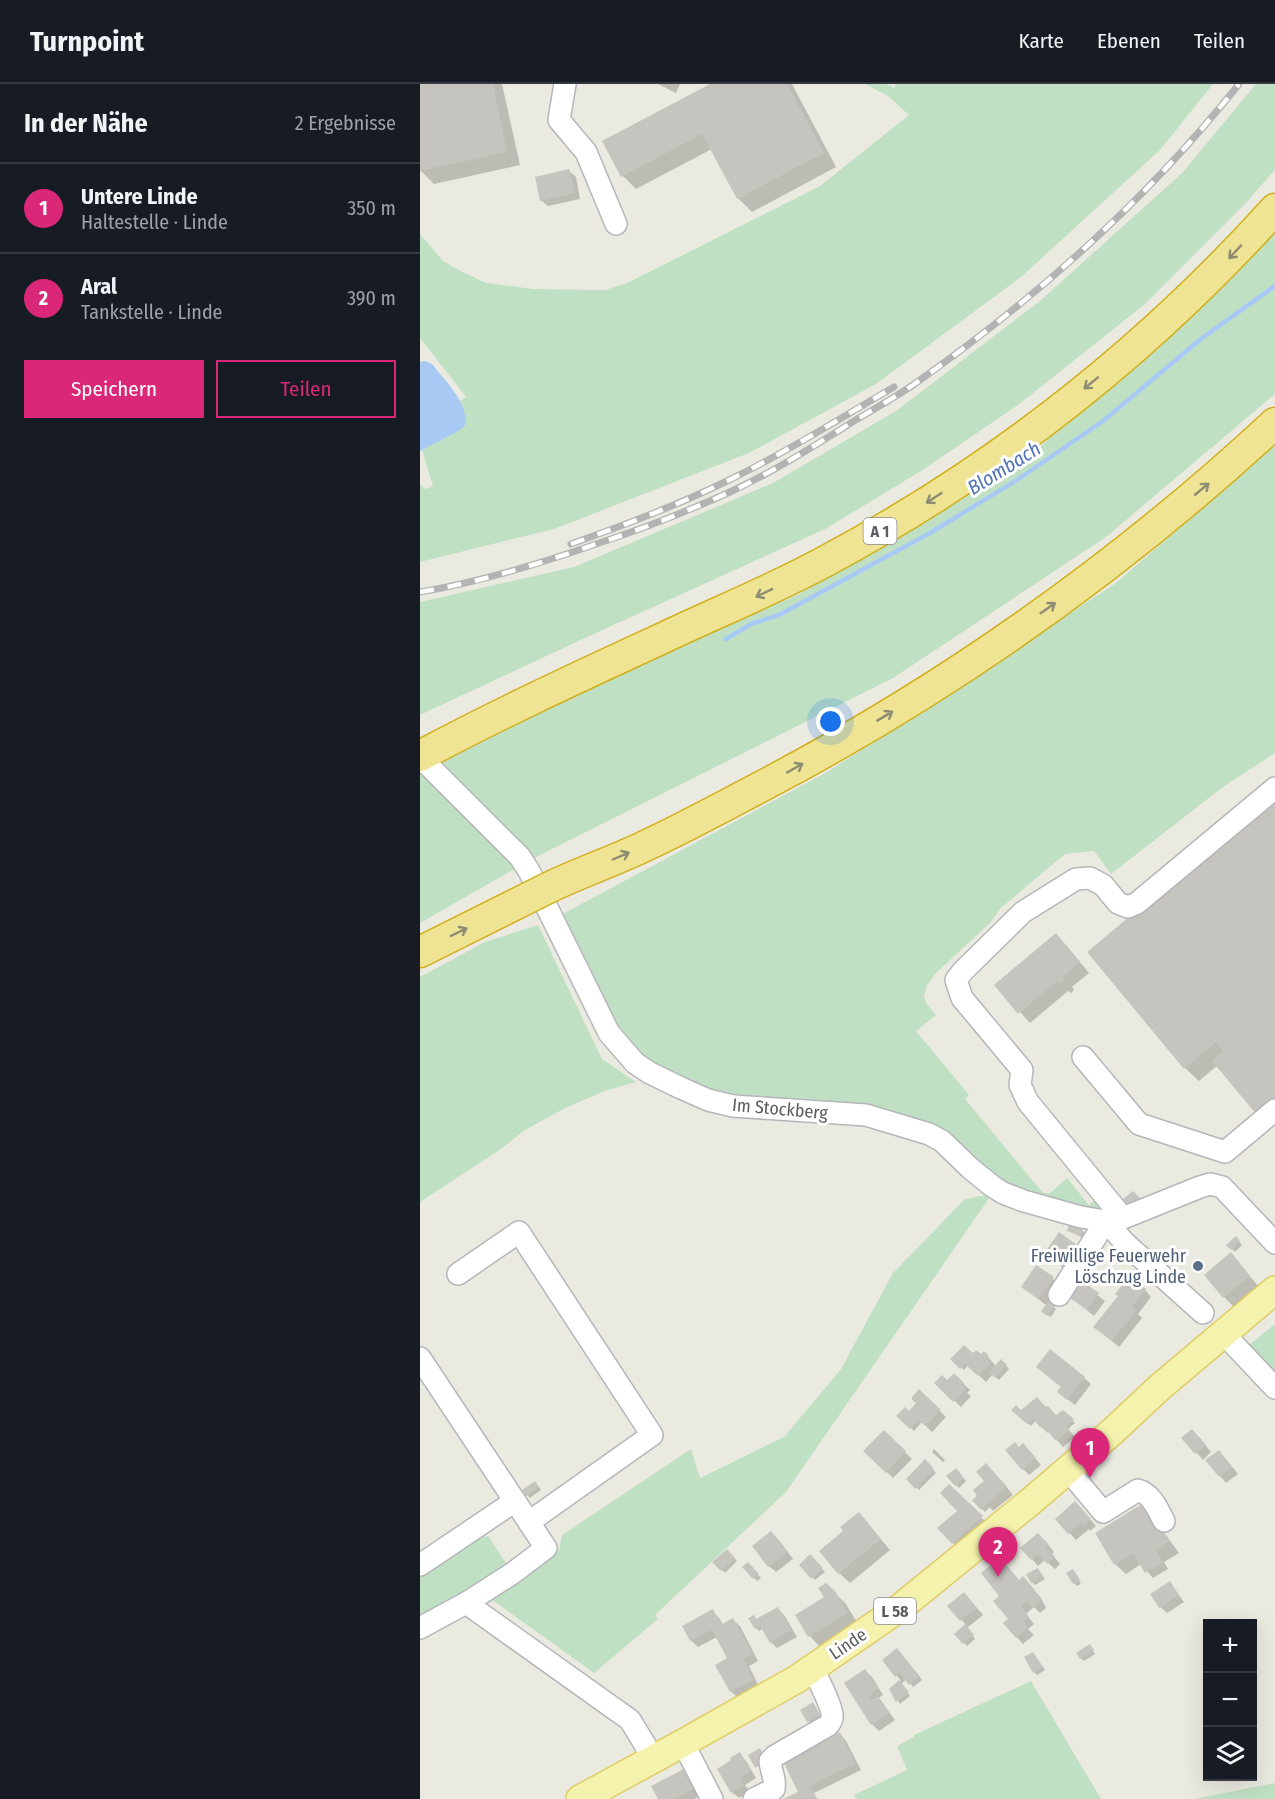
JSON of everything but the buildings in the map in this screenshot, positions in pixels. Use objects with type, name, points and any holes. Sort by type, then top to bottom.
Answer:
[{"type":"highway","name":"A 1","points":[[420,757],[471,728],[760,594],[824,562],[907,515],[1046,421],[1108,370],[1212,276],[1275,209]]},
{"type":"highway","points":[[420,952],[540,892],[645,846],[768,784],[941,681],[990,649],[1134,544],[1207,486],[1275,423]]},
{"type":"main road","name":"L 58","points":[[1223,1334],[1275,1290]]},
{"type":"main road","name":"Linde","points":[[580,1799],[813,1668],[901,1607],[1068,1470],[1223,1334]]},
{"type":"street","points":[[565,84],[559,120],[586,152],[616,224]]},
{"type":"street","name":"Im Stockberg","points":[[420,757],[520,857],[609,1033],[635,1063],[650,1073],[708,1100],[733,1106],[866,1115],[929,1134],[942,1142],[970,1168],[1003,1193],[1081,1217],[1114,1219]]},
{"type":"street","points":[[1203,1313],[1125,1243],[1114,1219],[1028,1101],[1020,1085],[1022,1070],[962,998],[956,980],[1023,912],[1076,879],[1090,878],[1103,885],[1118,903],[1128,907],[1137,903],[1275,788]]},
{"type":"street","points":[[1083,1057],[1139,1124],[1225,1152],[1275,1110]]},
{"type":"street","points":[[1059,1295],[1114,1219],[1210,1184],[1222,1187],[1271,1233]]},
{"type":"street","points":[[458,1274],[519,1232],[652,1435],[529,1522]]},
{"type":"street","points":[[1223,1334],[1275,1388]]},
{"type":"street","points":[[420,1358],[546,1548],[513,1573],[466,1603],[420,1628]]},
{"type":"street","points":[[1068,1470],[1103,1512],[1138,1490],[1143,1491],[1150,1498],[1164,1521]]},
{"type":"street","points":[[420,1564],[515,1501]]},
{"type":"street","points":[[466,1603],[630,1720],[652,1760]]},
{"type":"street","points":[[754,1799],[774,1789],[776,1782],[770,1761],[827,1726],[832,1719],[832,1713],[813,1668]]},
{"type":"street","points":[[683,1743],[712,1799]]},
{"type":"green space","points":[[865,84],[886,84],[894,88],[896,84],[1213,84],[1160,150],[1021,277],[876,384],[749,453],[554,529],[420,562],[420,484],[425,489],[433,486],[422,450],[420,451],[420,362],[425,361],[432,364],[460,401],[466,397],[420,338],[420,234],[443,261],[486,283],[533,289],[605,290],[627,283],[820,186],[909,115],[888,96]]},
{"type":"green space","points":[[1256,84],[1275,84],[1275,170],[1242,207],[1145,304],[1018,405],[921,471],[825,529],[420,715],[420,602],[574,567],[773,483],[896,411],[1040,301],[1182,173]]},
{"type":"green space","points":[[1275,227],[1275,394],[1106,537],[893,678],[532,859],[420,923],[420,774],[582,690],[799,594],[1023,462],[1229,277]]},
{"type":"green space","points":[[1275,444],[1275,753],[1223,787],[1111,874],[1094,851],[1065,854],[1001,908],[989,924],[936,973],[927,985],[924,996],[926,1003],[936,1015],[916,1031],[969,1095],[965,1099],[1043,1193],[1050,1193],[1067,1178],[1089,1205],[1098,1198],[1102,1205],[1099,1210],[1095,1213],[1016,1192],[947,1137],[726,1098],[651,1064],[622,1038],[559,916],[829,771],[1116,583]]},
{"type":"green space","points":[[538,925],[602,1059],[636,1082],[605,1091],[565,1108],[525,1130],[498,1151],[420,1202],[420,977],[485,942]]},
{"type":"green space","points":[[992,1194],[786,1492],[655,1615],[658,1619],[594,1673],[488,1597],[559,1550],[562,1535],[691,1449],[700,1478],[784,1437],[841,1369],[893,1273],[965,1199]]},
{"type":"green space","points":[[1275,1324],[1275,1382],[1245,1348]]},
{"type":"green space","points":[[488,1536],[510,1569],[420,1623],[420,1574],[472,1540]]},
{"type":"green space","points":[[1031,1681],[1101,1799],[856,1799],[854,1795],[907,1770],[897,1746],[914,1735]]},
{"type":"green space","points":[[1275,1783],[1275,1799],[1194,1799]]},
{"type":"water","points":[[425,361],[432,364],[459,399],[466,424],[460,430],[420,451],[420,362]]},
{"type":"waterway","name":"Blombach","points":[[726,639],[751,624],[779,615],[930,533],[1017,480],[1103,421],[1202,338],[1275,286]]},
{"type":"railway","points":[[420,592],[487,578],[664,520],[730,492],[778,467],[899,394],[1002,318],[1087,246],[1166,168],[1239,84]]},
{"type":"railway","points":[[571,544],[669,507],[727,481],[894,387]]},
{"type":"place","name":"Freiwillige Feuerwehr Löschzug Linde","points":[[1198,1266]]},
{"type":"place","name":"Untere Linde","points":[[1090,1478]]},
{"type":"place","name":"Aral","points":[[998,1577]]}]
